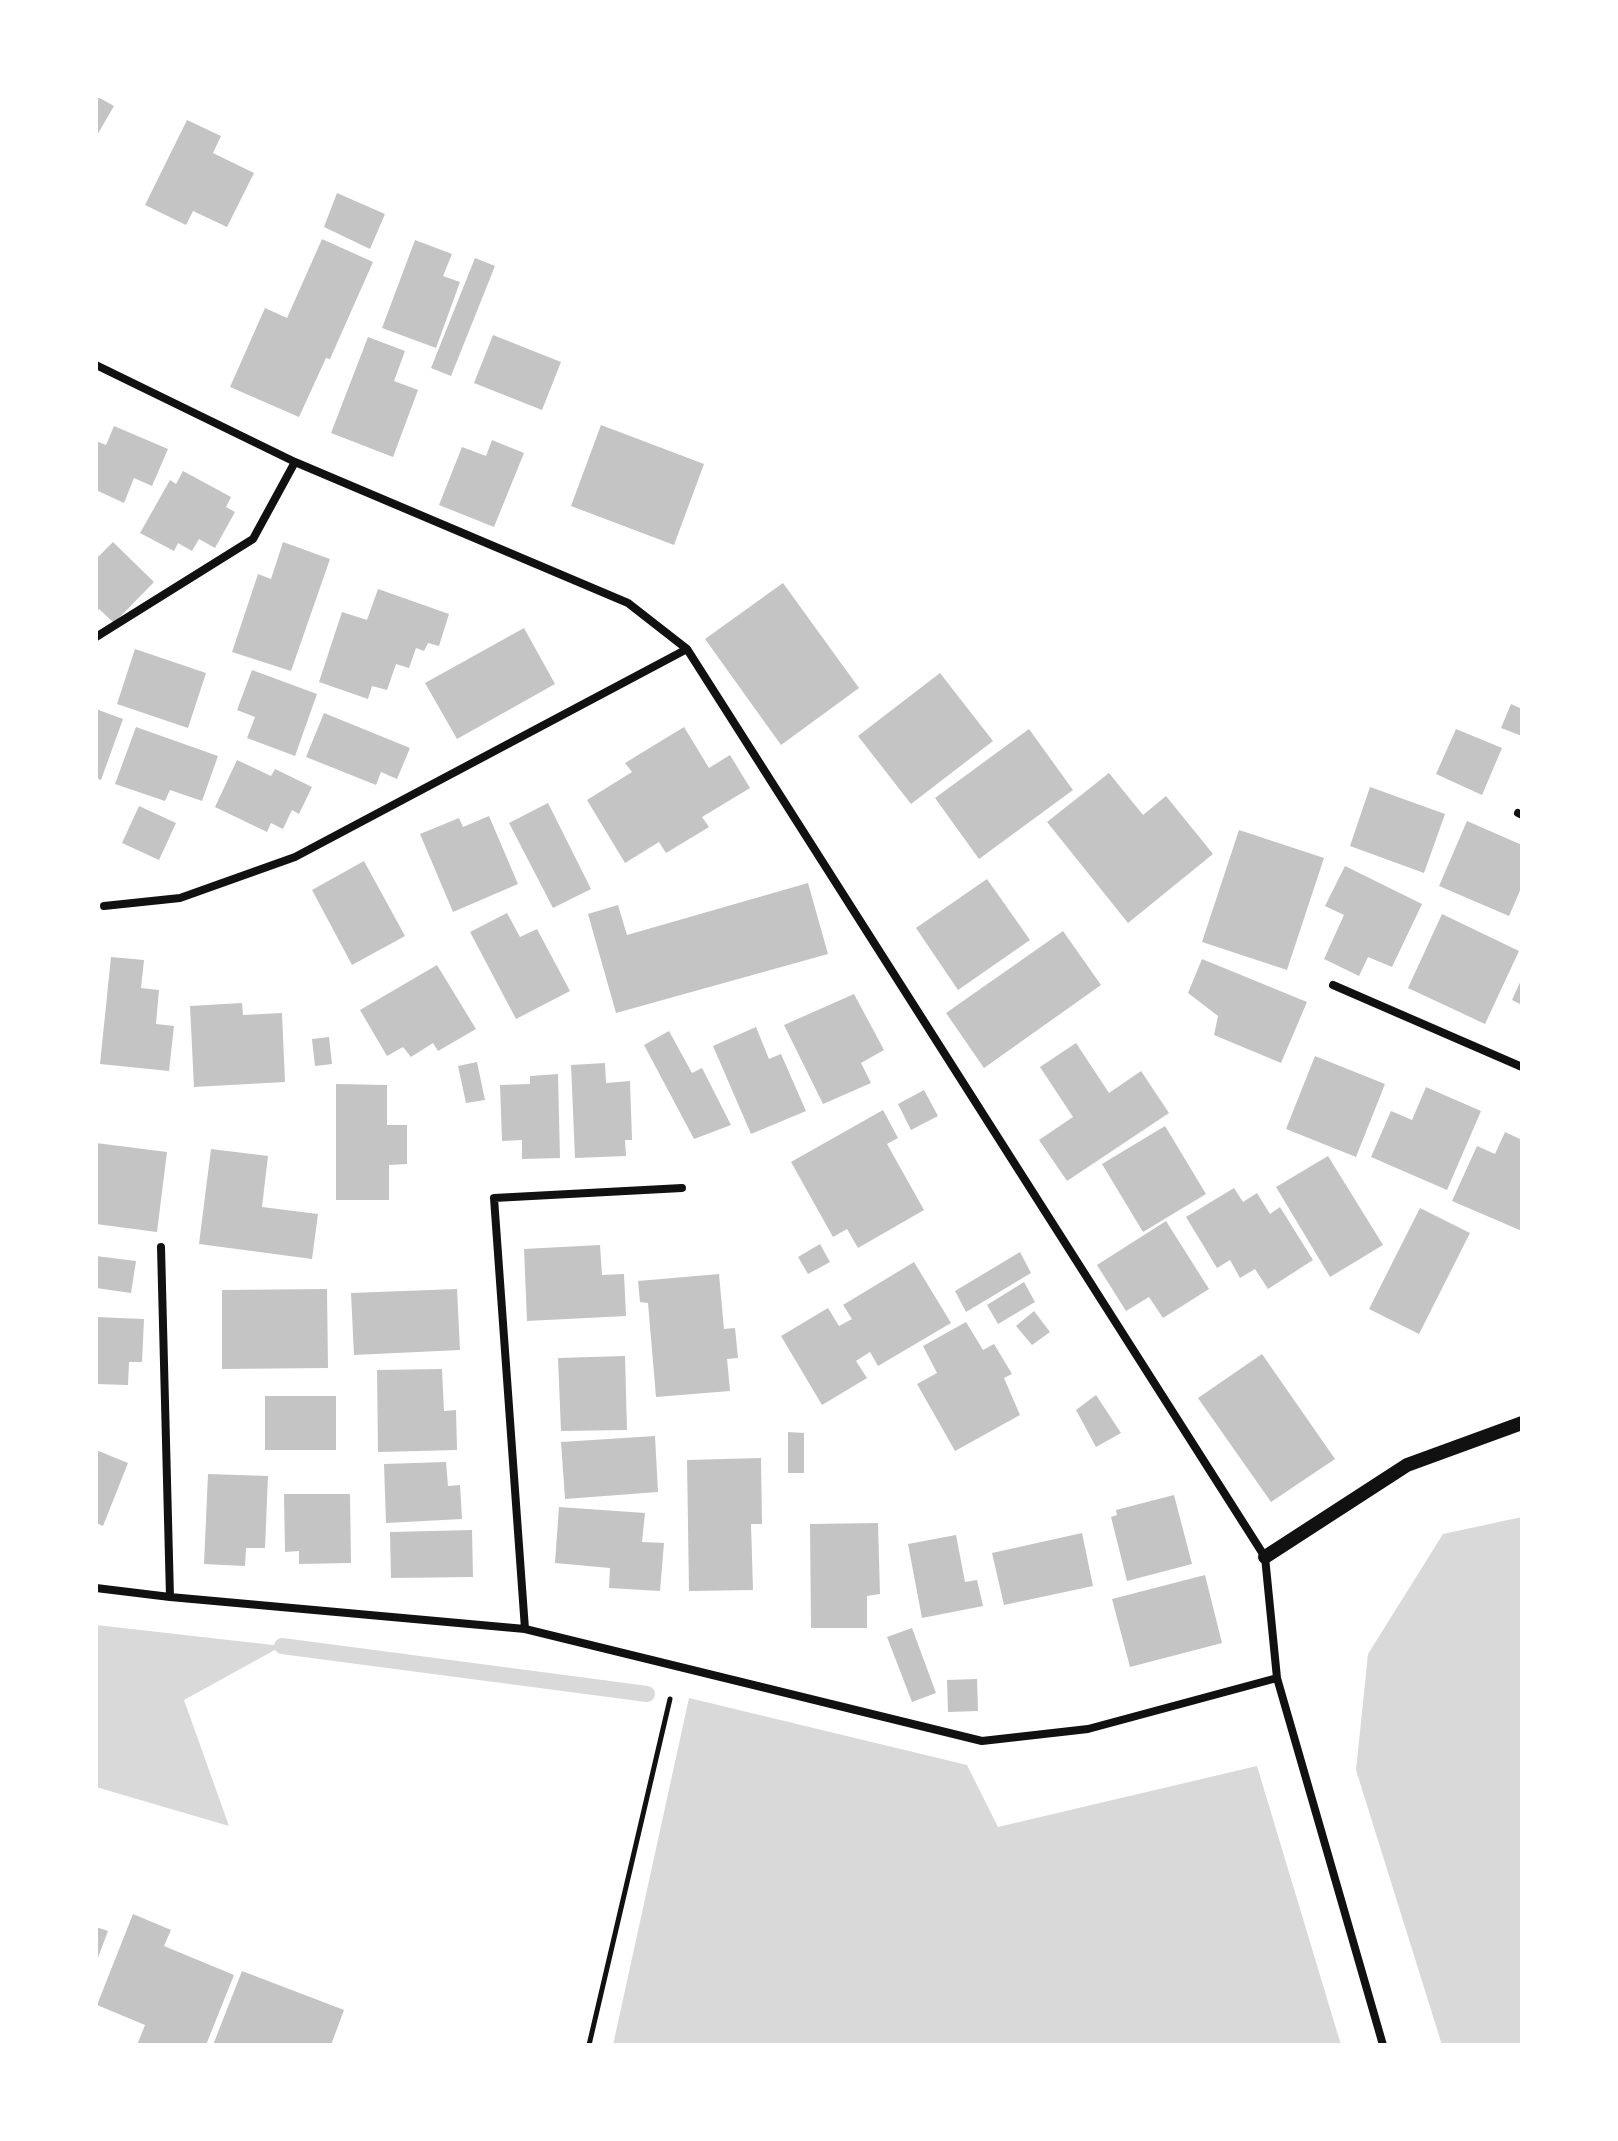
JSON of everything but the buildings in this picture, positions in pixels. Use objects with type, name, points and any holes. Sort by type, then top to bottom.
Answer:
[{"type":"street","points":[[96,365],[295,462],[628,603],[687,649],[1265,1557],[1277,1678],[1383,2045]]},
{"type":"street","points":[[96,637],[253,539],[295,462]]},
{"type":"street","points":[[104,906],[180,898],[295,857],[687,649]]},
{"type":"street","points":[[1333,985],[1522,1067]]},
{"type":"street","points":[[525,1629],[494,1198],[682,1188]]},
{"type":"street","points":[[161,1247],[170,1597]]},
{"type":"street","points":[[1265,1557],[1407,1465],[1522,1423]]},
{"type":"street","points":[[96,1588],[525,1629],[982,1741],[1088,1729],[1277,1678]]},
{"type":"path","points":[[589,2045],[677,1667]]},
{"type":"shaded area","points":[[1522,1517],[1522,2045],[1442,2045],[1356,1770],[1368,1654],[1443,1534]]},
{"type":"shaded area","points":[[96,1625],[282,1646],[184,1700],[229,1826],[96,1787]]},
{"type":"shaded area","points":[[689,1698],[967,1765],[998,1827],[1257,1766],[1341,2045],[613,2045]]},
{"type":"waterway","points":[[282,1646],[647,1694]]}]
